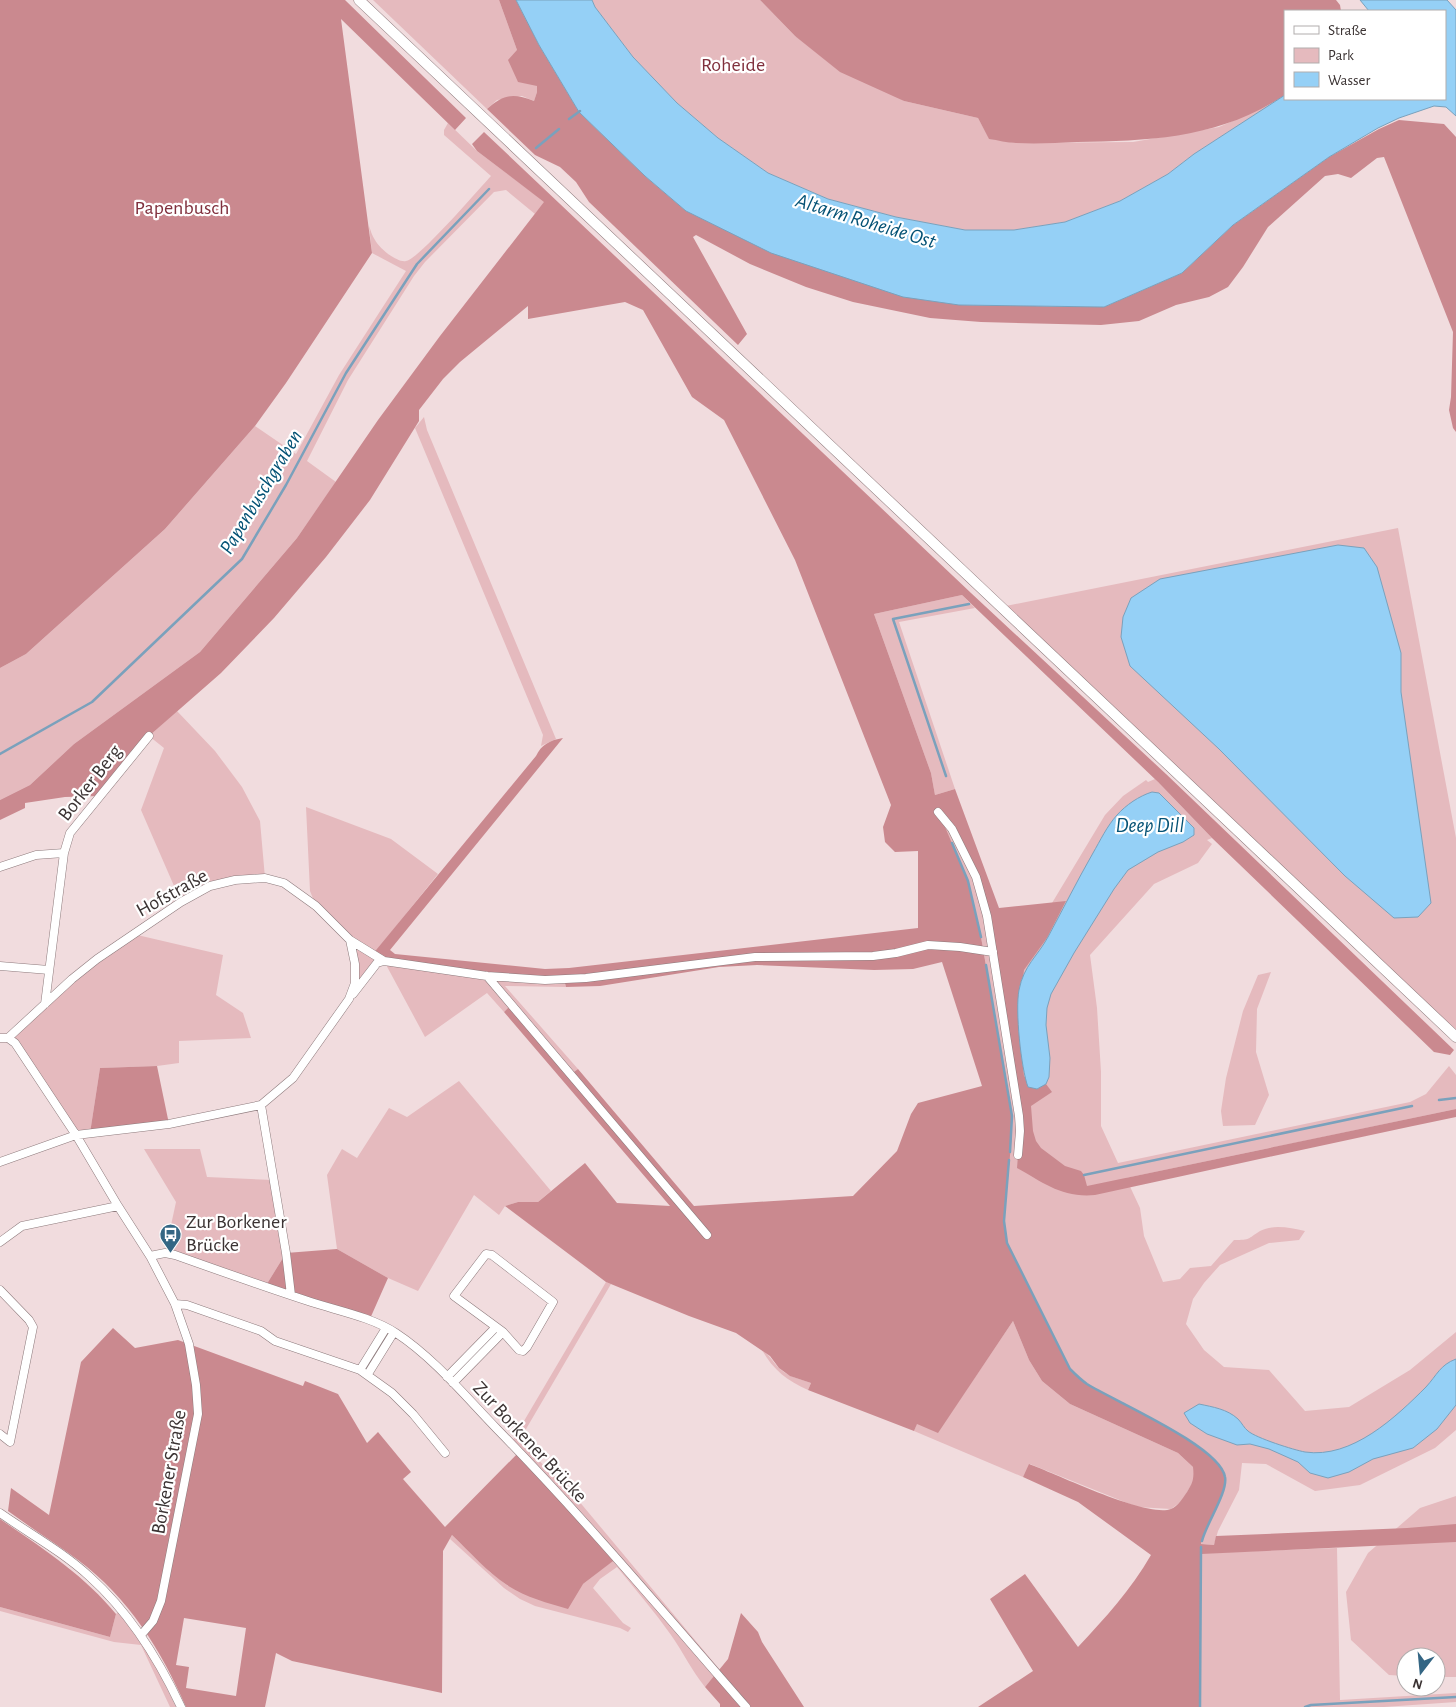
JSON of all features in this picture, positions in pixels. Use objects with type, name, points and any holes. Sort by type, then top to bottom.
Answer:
[{"type":"main road","points":[[359,0],[1456,1037]]},
{"type":"street","name":"Borker Berg","points":[[46,1004],[64,853],[70,833],[148,736]]},
{"type":"street","points":[[938,812],[952,829],[976,877],[987,916],[1019,1116],[1018,1155]]},
{"type":"street","name":"Borker Berg","points":[[0,868],[36,855],[64,853]]},
{"type":"street","name":"Hofstraße","points":[[4,1038],[97,959],[181,902],[210,886],[235,880],[265,878],[284,883],[316,906],[350,940],[384,961]]},
{"type":"street","points":[[349,999],[355,982],[355,964],[350,940]]},
{"type":"street","points":[[0,1162],[76,1135],[169,1124],[261,1105],[293,1078],[377,963],[384,961],[487,976],[545,980],[586,978],[755,957],[873,956],[896,953],[928,945],[993,952]]},
{"type":"street","points":[[0,966],[49,970]]},
{"type":"street","points":[[487,976],[706,1235]]},
{"type":"street","name":"Borkener Straße","points":[[4,1038],[15,1043],[76,1135],[150,1256],[175,1304],[189,1344],[196,1385],[198,1414],[161,1601],[153,1620],[141,1635]]},
{"type":"street","points":[[261,1105],[286,1252],[291,1295]]},
{"type":"street","points":[[0,1242],[22,1226],[118,1206]]},
{"type":"street","name":"Zur Borkener Brücke","points":[[150,1256],[165,1253],[175,1255],[351,1314],[394,1332],[417,1349],[450,1380],[515,1448],[610,1551],[746,1707]]},
{"type":"street","points":[[486,1254],[492,1255],[553,1302],[523,1351],[519,1350],[502,1332],[454,1296],[486,1254]]},
{"type":"street","points":[[0,1290],[29,1320],[33,1327],[10,1442],[0,1434]]},
{"type":"street","points":[[175,1304],[188,1305],[261,1331],[275,1341],[368,1374],[392,1393],[413,1414],[446,1453]]},
{"type":"street","points":[[450,1380],[496,1327]]},
{"type":"street","points":[[360,1370],[386,1328]]},
{"type":"street","points":[[368,1374],[394,1332]]},
{"type":"street","points":[[450,1380],[502,1332]]},
{"type":"street","points":[[0,1512],[89,1576],[109,1596],[141,1635],[168,1679],[181,1707]]},
{"type":"green space","name":"Papenbusch","points":[[0,0],[345,0],[466,118],[455,130],[341,19],[372,253],[286,383],[255,426],[165,529],[26,654],[0,668]]},
{"type":"green space","points":[[373,0],[499,0],[517,50],[537,86],[534,101],[522,96],[497,100],[487,109]]},
{"type":"green space","points":[[499,0],[516,0],[539,45],[579,112],[645,176],[686,211],[959,305],[1104,307],[1182,273],[1233,225],[1329,157],[1379,129],[1399,120],[1444,124],[1456,137],[1456,432],[1453,428],[1449,410],[1453,332],[1384,157],[1377,158],[1351,178],[1338,174],[1325,176],[1268,227],[1228,287],[1209,297],[1176,305],[1139,321],[1101,325],[981,322],[930,318],[853,302],[806,287],[750,264],[696,235],[693,237],[747,334],[738,345],[589,202],[576,182],[560,167],[535,155],[487,109],[499,100],[509,96],[534,101],[537,92],[537,86],[518,82],[508,60],[517,50]]},
{"type":"green space","name":"Roheide","points":[[592,0],[760,0],[795,36],[904,101],[978,118],[989,138],[1014,143],[1133,142],[1219,127],[1273,103],[1194,154],[1168,174],[1120,201],[1065,222],[1014,230],[965,230],[896,217],[828,199],[768,173],[718,138],[677,103],[633,57],[595,7]]},
{"type":"green space","points":[[760,0],[1336,0],[1341,10],[1284,10],[1284,96],[1236,120],[1210,129],[1159,138],[1132,140],[1009,143],[989,139],[978,118],[904,101],[840,72],[795,36]]},
{"type":"green space","points":[[448,123],[477,151],[545,202],[535,214],[506,190],[494,192],[425,262],[414,276],[348,380],[307,461],[336,482],[297,538],[200,652],[74,744],[30,785],[0,800],[0,668],[26,654],[165,529],[255,426],[296,454],[339,375],[406,271],[372,253],[369,226],[377,243],[384,251],[398,260],[406,261],[413,258],[435,237],[491,176],[444,135],[444,130]]},
{"type":"green space","points":[[484,132],[971,593],[1166,774],[1454,1050],[1450,1055],[1434,1052],[1212,838],[1158,782],[962,595],[874,614],[931,773],[935,795],[955,789],[999,908],[1066,901],[1047,938],[1024,970],[1018,1017],[1024,1076],[1037,1089],[1046,1084],[1052,1092],[1031,1106],[1033,1131],[1036,1141],[1041,1148],[1065,1166],[1081,1171],[1087,1186],[1456,1109],[1456,1117],[1095,1195],[1063,1192],[1036,1179],[1017,1168],[1020,1131],[993,952],[975,877],[940,815],[968,881],[981,937],[1012,1116],[1004,1221],[1007,1243],[1070,1369],[1080,1379],[1100,1392],[1186,1439],[1205,1452],[1219,1465],[1225,1477],[1225,1483],[1220,1500],[1206,1528],[1201,1544],[1214,1545],[1216,1536],[1407,1528],[1456,1524],[1456,1542],[1201,1554],[1200,1707],[978,1707],[1033,1671],[990,1599],[1025,1574],[1078,1647],[1126,1592],[1151,1555],[1078,1502],[1023,1477],[1029,1464],[1101,1494],[1142,1507],[1159,1510],[1174,1508],[1184,1497],[1193,1478],[1193,1467],[1178,1453],[1070,1404],[1042,1381],[1029,1360],[1013,1321],[938,1433],[917,1424],[914,1431],[808,1390],[811,1383],[790,1376],[779,1368],[770,1356],[736,1333],[606,1282],[505,1206],[518,1202],[538,1202],[585,1163],[617,1203],[670,1206],[504,1012],[511,1005],[571,1074],[578,1069],[694,1206],[853,1196],[897,1151],[911,1114],[918,1103],[982,1086],[942,962],[913,969],[874,970],[757,965],[719,967],[600,986],[566,987],[564,979],[487,976],[372,955],[540,749],[554,740],[563,738],[390,950],[395,954],[545,969],[569,968],[918,928],[918,851],[895,852],[885,842],[883,827],[891,805],[795,560],[724,420],[692,397],[643,310],[625,302],[528,319],[528,306],[460,362],[443,379],[419,410],[419,421],[370,500],[326,557],[274,618],[221,673],[149,736],[100,796],[65,797],[25,803],[25,808],[0,820],[0,800],[30,785],[74,744],[200,652],[297,538],[378,420],[440,336],[544,202],[477,151],[472,144]]},
{"type":"green space","points":[[424,417],[427,430],[556,739],[541,746],[543,735],[415,428]]},
{"type":"green space","points":[[1398,528],[1456,838],[1456,1038],[1001,607]]},
{"type":"green space","points":[[962,595],[975,608],[899,622],[955,789],[935,795],[931,773],[874,614]]},
{"type":"green space","points":[[177,711],[215,751],[242,787],[260,821],[265,878],[210,886],[181,902],[141,810],[164,748],[149,736]]},
{"type":"green space","points":[[1155,779],[1212,838],[1207,840],[1212,844],[1198,863],[1154,884],[1090,955],[1097,1008],[1101,1072],[1101,1126],[1118,1163],[1410,1102],[1426,1094],[1449,1066],[1456,1075],[1456,1109],[1126,1178],[1140,1208],[1144,1236],[1163,1282],[1180,1279],[1190,1268],[1211,1266],[1234,1240],[1246,1239],[1260,1231],[1271,1228],[1282,1227],[1305,1231],[1299,1240],[1269,1243],[1220,1265],[1193,1299],[1186,1324],[1204,1350],[1224,1367],[1269,1370],[1305,1411],[1349,1407],[1410,1370],[1456,1332],[1456,1430],[1435,1448],[1360,1485],[1315,1491],[1266,1464],[1242,1463],[1239,1490],[1218,1531],[1214,1545],[1201,1544],[1224,1488],[1225,1476],[1085,1396],[1012,1298],[988,1170],[1001,1051],[981,937],[968,881],[938,812],[976,877],[987,916],[1052,903],[1105,815],[1123,796],[1146,780],[1148,782]]},
{"type":"green space","points":[[306,807],[391,839],[438,874],[373,955],[564,979],[566,987],[505,986],[578,1069],[571,1074],[511,1006],[504,1012],[487,993],[425,1037],[384,961],[377,963],[349,999],[355,983],[350,941],[316,906],[310,891]]},
{"type":"green space","points":[[133,934],[223,955],[216,995],[243,1013],[251,1038],[179,1041],[179,1063],[157,1066],[100,1068],[90,1133],[76,1135],[8,1038],[72,979]]},
{"type":"green space","points":[[1271,972],[1257,1009],[1256,1052],[1269,1095],[1255,1125],[1223,1126],[1221,1111],[1226,1078],[1243,1011],[1258,975]]},
{"type":"green space","points":[[157,1066],[169,1124],[90,1133],[100,1068]]},
{"type":"green space","points":[[459,1081],[551,1191],[538,1202],[518,1202],[505,1206],[499,1215],[474,1195],[418,1291],[388,1278],[337,1249],[327,1175],[342,1149],[357,1158],[389,1108],[407,1117]]},
{"type":"green space","points":[[144,1149],[200,1149],[207,1177],[273,1180],[286,1253],[265,1287],[165,1253],[176,1202]]},
{"type":"green space","points":[[337,1249],[388,1278],[369,1321],[265,1287],[286,1253]]},
{"type":"green space","points":[[606,1282],[611,1284],[519,1441],[573,1494],[720,1670],[705,1687],[665,1626],[617,1567],[600,1579],[593,1588],[623,1623],[631,1628],[628,1632],[620,1628],[535,1606],[520,1599],[504,1588],[450,1539],[452,1535],[490,1572],[508,1586],[583,1584],[616,1558],[511,1443]]},
{"type":"green space","points":[[1013,1321],[1029,1360],[1042,1381],[1070,1404],[1178,1453],[1193,1467],[1194,1480],[1182,1501],[1171,1509],[1137,1507],[1030,1464],[1023,1477],[914,1431],[917,1423],[938,1432]]},
{"type":"green space","points":[[113,1328],[135,1348],[178,1340],[303,1386],[305,1381],[338,1394],[367,1443],[378,1432],[411,1472],[403,1479],[445,1527],[519,1452],[617,1558],[583,1584],[568,1609],[529,1596],[507,1585],[486,1568],[452,1535],[443,1551],[442,1693],[292,1661],[276,1653],[265,1707],[186,1707],[154,1645],[142,1626],[113,1591],[78,1560],[8,1511],[11,1488],[49,1515],[81,1362]],"holes":[[[184,1618],[246,1628],[236,1696],[186,1688],[189,1667],[176,1665]]]},
{"type":"green space","points":[[762,1350],[785,1373],[811,1383],[808,1390],[782,1374]]},
{"type":"green space","points":[[1456,1496],[1456,1677],[1446,1677],[1446,1647],[1396,1647],[1396,1675],[1389,1675],[1351,1640],[1346,1592],[1368,1553],[1420,1508]]},
{"type":"green space","points":[[0,1519],[61,1562],[104,1600],[116,1614],[110,1637],[0,1607]]},
{"type":"green space","points":[[1337,1548],[1340,1700],[1396,1697],[1446,1697],[1446,1694],[1456,1693],[1456,1702],[1384,1707],[1200,1707],[1201,1553]]},
{"type":"green space","points":[[0,1607],[110,1637],[116,1614],[119,1612],[150,1654],[176,1707],[170,1707],[141,1645],[114,1642],[0,1611]]},
{"type":"green space","points":[[741,1613],[758,1632],[762,1642],[804,1707],[720,1707],[720,1704],[705,1687],[728,1659]]},
{"type":"water","name":"Altarm Roheide Ost","points":[[516,0],[592,0],[595,7],[633,57],[677,103],[718,138],[768,173],[828,199],[896,217],[965,230],[1014,230],[1065,222],[1120,201],[1168,174],[1194,154],[1284,96],[1284,100],[1446,100],[1446,10],[1368,10],[1360,0],[1447,0],[1456,10],[1456,116],[1446,107],[1434,106],[1399,118],[1378,128],[1329,157],[1233,225],[1182,273],[1104,307],[959,305],[903,297],[771,253],[686,211],[645,176],[579,112],[539,45]]},
{"type":"water","points":[[1338,545],[1364,548],[1377,567],[1401,653],[1401,692],[1431,903],[1418,917],[1394,918],[1345,876],[1219,749],[1130,666],[1121,637],[1123,617],[1131,598],[1160,579]]},
{"type":"water","name":"Deep Dill","points":[[1152,792],[1159,793],[1194,828],[1194,835],[1183,842],[1158,852],[1128,870],[1114,889],[1051,994],[1047,1008],[1046,1025],[1050,1058],[1049,1077],[1046,1084],[1037,1089],[1028,1087],[1021,1053],[1018,1024],[1018,999],[1021,981],[1048,937],[1110,824],[1129,804]]},
{"type":"water","points":[[1456,1359],[1456,1405],[1437,1429],[1413,1448],[1373,1459],[1349,1472],[1328,1478],[1310,1473],[1298,1462],[1269,1449],[1250,1444],[1237,1445],[1207,1434],[1190,1423],[1184,1413],[1199,1404],[1215,1407],[1234,1416],[1252,1434],[1275,1443],[1305,1452],[1340,1449],[1356,1442],[1387,1423],[1426,1387],[1442,1367]]},
{"type":"waterway","name":"Papenbuschgraben","points":[[569,119],[580,111]]},
{"type":"waterway","name":"Papenbuschgraben","points":[[536,148],[559,129]]},
{"type":"waterway","name":"Papenbuschgraben","points":[[0,754],[92,702],[242,559],[286,485],[346,373],[417,264],[489,189]]},
{"type":"waterway","points":[[946,776],[893,619],[969,604]]},
{"type":"waterway","points":[[952,843],[968,881],[981,937]]},
{"type":"waterway","points":[[986,965],[1012,1116],[1010,1152]]},
{"type":"waterway","points":[[1439,1100],[1456,1098]]},
{"type":"waterway","points":[[1084,1175],[1412,1106]]},
{"type":"waterway","points":[[1009,1160],[1004,1221],[1007,1243],[1070,1369],[1087,1384],[1186,1438],[1219,1465],[1225,1477],[1225,1483],[1202,1541]]},
{"type":"waterway","points":[[1200,1707],[1201,1547]]},
{"type":"waterway","points":[[1305,1707],[1311,1705],[1456,1697]]},
{"type":"place","name":"Zur Borkener Brücke","points":[[170,1253]]}]
